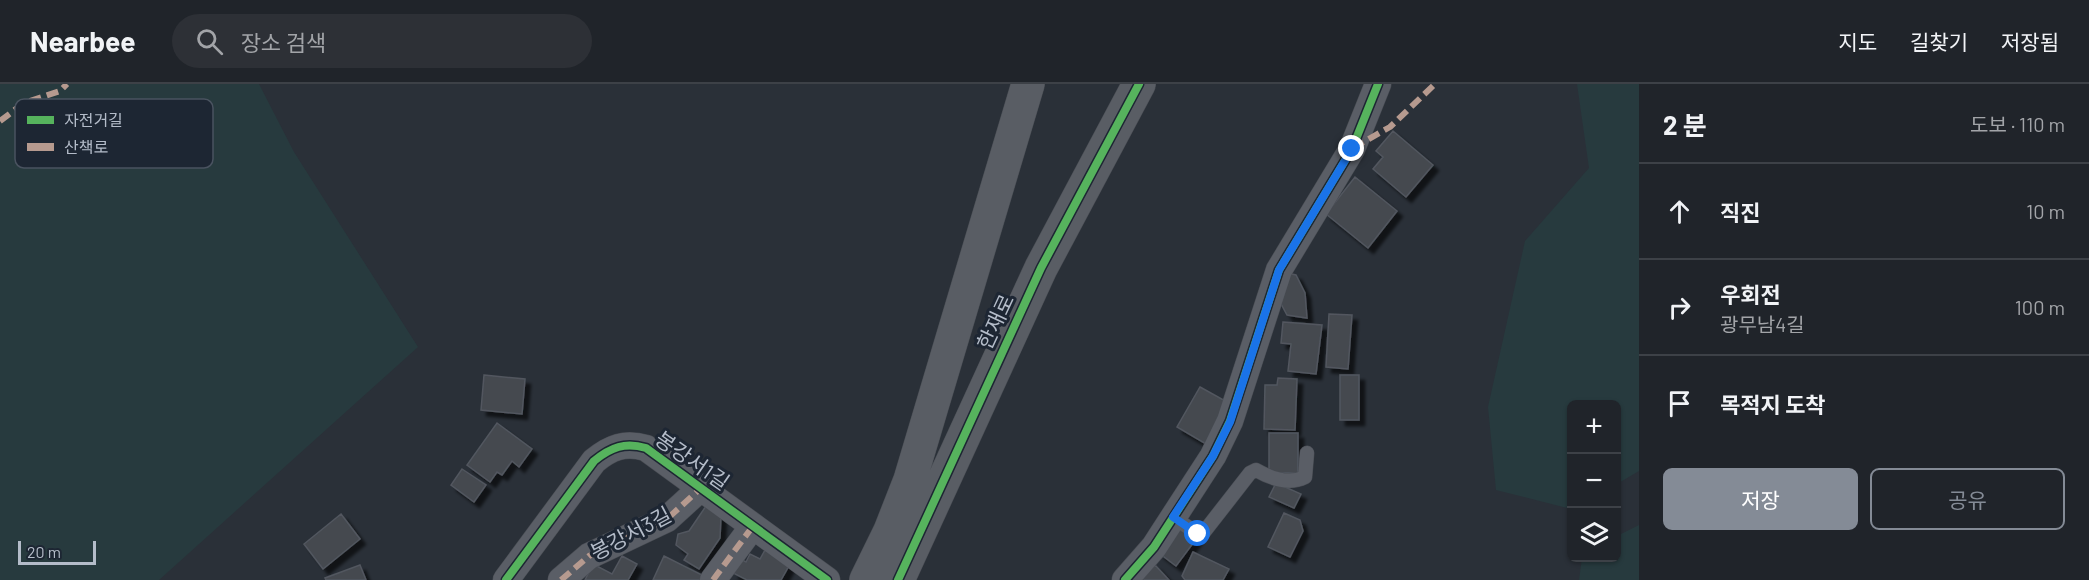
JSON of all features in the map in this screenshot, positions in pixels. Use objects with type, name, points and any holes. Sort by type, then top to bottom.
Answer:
[{"type":"street","name":"한재로","points":[[866,580],[890,531],[914,470],[1028,84]]},
{"type":"street","name":"한재로","points":[[898,580],[1041,268],[1139,84]]},
{"type":"street","points":[[1125,580],[1154,547],[1213,456],[1230,422],[1279,270],[1352,149],[1378,84]]},
{"type":"street","name":"봉강서1길","points":[[506,580],[594,461],[608,450],[622,445],[646,448],[827,580]]},
{"type":"street","name":"봉강서3길","points":[[561,580],[589,556],[667,519],[701,488]]},
{"type":"street","points":[[713,580],[753,526]]},
{"type":"lane","points":[[1173,517],[1198,534],[1204,532],[1250,472],[1256,470],[1273,479],[1299,480],[1305,477],[1307,453]]},
{"type":"green space","points":[[0,84],[259,84],[294,152],[418,347],[159,580],[0,580]]},
{"type":"green space","points":[[1577,84],[1639,84],[1639,471],[1621,482],[1621,400],[1567,400],[1567,508],[1496,490],[1488,407],[1525,241],[1589,168]]},
{"type":"green space","points":[[1639,525],[1639,580],[1579,580],[1581,562],[1621,562],[1621,534]]},
{"type":"building","points":[[1393,131],[1433,165],[1406,197],[1373,169],[1383,157],[1376,151]]},
{"type":"building","points":[[1355,177],[1397,211],[1368,248],[1326,214]]},
{"type":"building","points":[[1287,273],[1296,275],[1305,293],[1307,318],[1287,315],[1280,302]]},
{"type":"building","points":[[1329,314],[1352,315],[1348,369],[1326,367]]},
{"type":"building","points":[[1283,322],[1322,325],[1316,374],[1288,371],[1291,344],[1281,343]]},
{"type":"building","points":[[484,375],[525,379],[522,414],[481,410]]},
{"type":"building","points":[[1340,375],[1359,375],[1359,420],[1340,420]]},
{"type":"building","points":[[1278,378],[1297,379],[1295,430],[1264,429],[1265,385],[1277,385]]},
{"type":"building","points":[[1200,387],[1229,403],[1206,444],[1177,427]]},
{"type":"building","points":[[497,423],[532,449],[519,467],[512,461],[502,475],[497,472],[490,482],[467,465]]},
{"type":"building","points":[[1269,433],[1298,433],[1298,473],[1269,473]]},
{"type":"building","points":[[462,469],[486,485],[474,502],[451,485]]},
{"type":"building","points":[[1276,483],[1301,494],[1294,508],[1269,497]]},
{"type":"building","points":[[706,506],[721,516],[720,538],[699,569],[684,560],[688,554],[676,545],[678,534],[689,531]]},
{"type":"building","points":[[1284,513],[1300,520],[1303,531],[1290,557],[1268,547]]},
{"type":"building","points":[[341,514],[360,539],[323,569],[304,544]]},
{"type":"building","points":[[1179,525],[1197,538],[1176,566],[1159,553]]},
{"type":"building","points":[[765,550],[790,564],[781,580],[747,580],[733,573],[740,559],[746,562],[750,554],[760,559]]},
{"type":"building","points":[[1193,552],[1229,569],[1223,580],[1185,580],[1182,576]]},
{"type":"building","points":[[622,556],[637,564],[628,580],[585,580],[593,564],[612,574]]},
{"type":"building","points":[[664,556],[702,575],[700,580],[653,580]]},
{"type":"building","points":[[360,565],[366,580],[326,580],[325,578]]},
{"type":"building","points":[[1155,565],[1169,580],[1140,580]]},
{"type":"marked path","points":[[36,99],[60,91],[67,84]]},
{"type":"marked path","points":[[1353,148],[1390,127],[1435,84]]},
{"type":"marked path","points":[[0,121],[15,110]]},
{"type":"marked path","points":[[561,580],[589,556],[667,519],[701,488]]},
{"type":"marked path","points":[[713,580],[753,526]]},
{"type":"cycle path","points":[[898,580],[1041,268],[1139,84]]},
{"type":"cycle path","points":[[1125,580],[1154,547],[1213,456],[1230,421],[1279,270],[1352,149],[1378,84]]},
{"type":"cycle path","points":[[506,580],[594,461],[612,449],[625,446],[646,448],[827,580]]},
{"type":"route","points":[[1198,534],[1173,517],[1213,456],[1230,422],[1279,270],[1352,149]]}]
